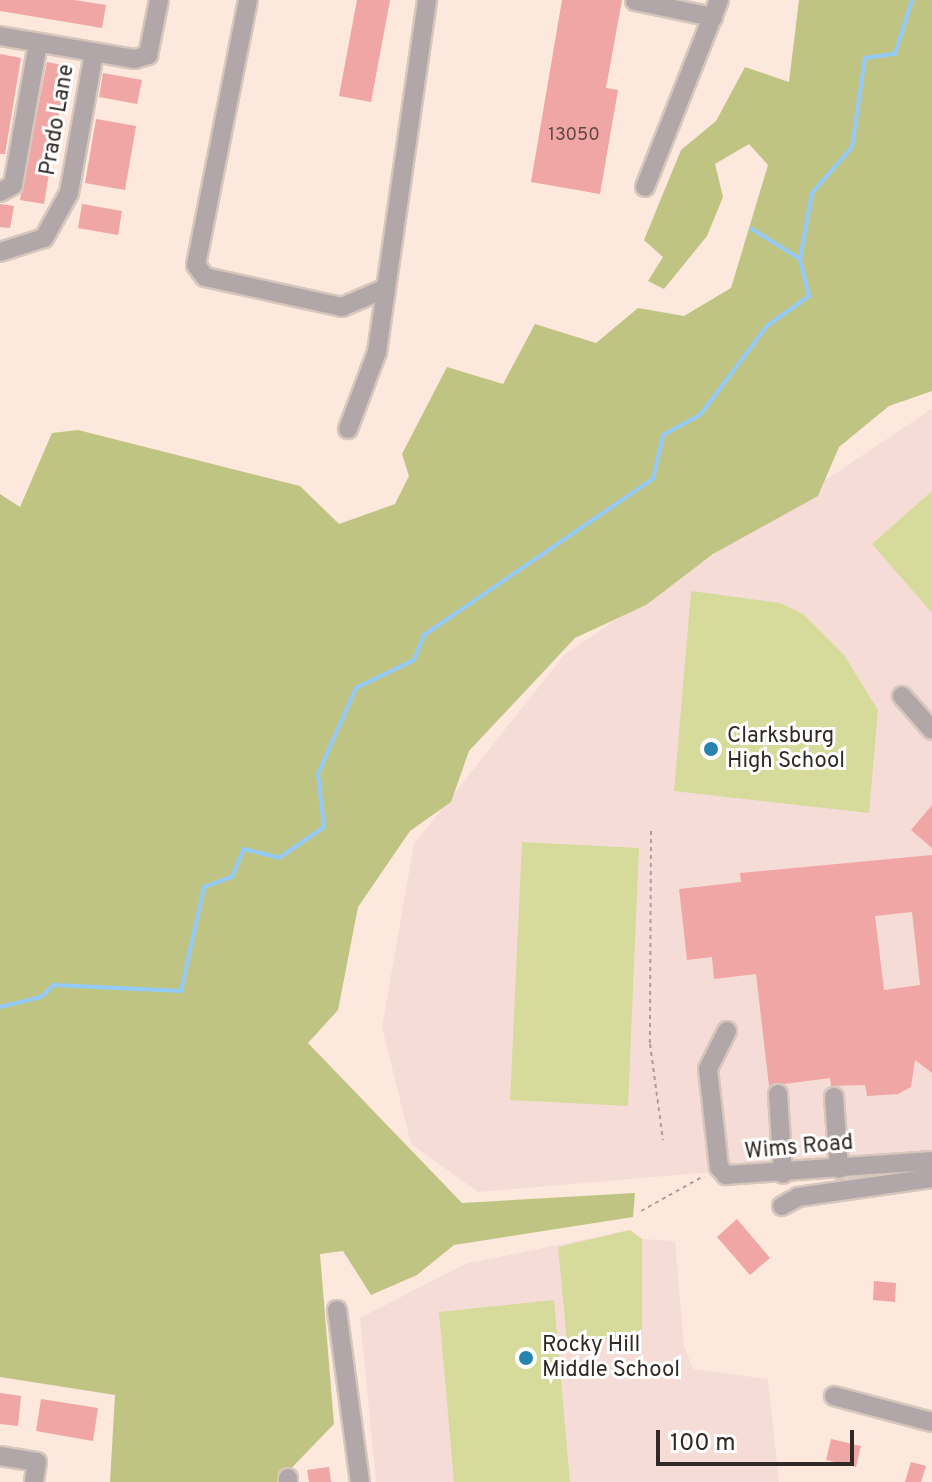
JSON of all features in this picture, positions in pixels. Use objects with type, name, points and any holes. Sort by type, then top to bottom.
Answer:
[{"type":"street","points":[[0,36],[94,52],[148,55],[159,0]]},
{"type":"street","points":[[248,0],[196,265],[205,277],[342,307],[384,289]]},
{"type":"street","points":[[348,429],[377,352],[427,0]]},
{"type":"street","points":[[635,1],[716,8],[645,187]]},
{"type":"street","points":[[0,192],[13,185],[38,43]]},
{"type":"street","name":"Prado Lane","points":[[0,252],[44,238],[69,193],[94,52]]},
{"type":"street","points":[[902,696],[932,730]]},
{"type":"street","name":"Wims Road","points":[[727,1031],[708,1069],[719,1167],[736,1178],[932,1161]]},
{"type":"street","points":[[778,1094],[783,1174]]},
{"type":"street","points":[[834,1097],[839,1169]]},
{"type":"street","points":[[782,1206],[798,1197],[932,1178]]},
{"type":"street","points":[[337,1310],[360,1482]]},
{"type":"street","points":[[834,1396],[932,1422]]},
{"type":"street","points":[[0,1456],[37,1462],[34,1482]]},
{"type":"path","points":[[651,831],[650,1044],[663,1140]]},
{"type":"path","points":[[641,1211],[719,1167]]},
{"type":"shaded area","name":"Clarksburg High School","points":[[932,409],[932,1153],[478,1192],[411,1144],[382,1027],[414,844],[565,654]]},
{"type":"shaded area","name":"Rocky Hill Middle School","points":[[630,1230],[642,1239],[675,1241],[684,1346],[693,1369],[768,1379],[779,1482],[376,1482],[360,1318],[465,1264]]},
{"type":"green space","points":[[799,0],[932,0],[932,391],[889,406],[839,447],[818,496],[713,554],[646,605],[575,638],[469,751],[451,802],[410,831],[358,907],[338,1010],[308,1043],[462,1203],[635,1193],[633,1217],[454,1245],[417,1275],[371,1295],[343,1251],[320,1254],[334,1424],[278,1482],[110,1482],[115,1395],[0,1377],[0,494],[20,507],[52,433],[78,430],[300,486],[339,524],[395,504],[409,476],[402,454],[447,367],[503,384],[535,324],[596,343],[638,308],[684,316],[731,288],[768,165],[749,144],[715,164],[723,197],[707,236],[664,289],[648,281],[663,257],[644,240],[681,150],[716,121],[745,67],[789,82]]},
{"type":"green space","points":[[932,491],[932,613],[872,544]]},
{"type":"green space","points":[[691,591],[780,603],[803,614],[844,655],[878,710],[869,813],[674,791]]},
{"type":"green space","points":[[522,842],[639,848],[628,1106],[510,1100]]},
{"type":"green space","points":[[630,1230],[642,1239],[642,1337],[567,1341],[558,1247]]},
{"type":"green space","points":[[554,1300],[570,1482],[454,1482],[439,1312]]},
{"type":"building","points":[[0,0],[74,0],[106,5],[102,28],[0,11]]},
{"type":"building","points":[[357,0],[390,0],[371,102],[339,96]]},
{"type":"building","points":[[562,0],[622,0],[606,88],[618,90],[600,194],[531,182]]},
{"type":"building","points":[[0,54],[21,58],[5,154],[0,154]]},
{"type":"building","points":[[47,62],[67,66],[44,204],[20,200]]},
{"type":"building","points":[[103,73],[142,80],[137,104],[99,97]]},
{"type":"building","points":[[96,119],[136,126],[125,190],[85,183]]},
{"type":"building","points":[[0,204],[14,206],[10,228],[0,227]]},
{"type":"building","points":[[82,204],[122,211],[118,235],[78,228]]},
{"type":"building","points":[[932,805],[932,848],[911,830]]},
{"type":"building","points":[[932,855],[932,1073],[915,1060],[911,1087],[898,1094],[867,1096],[865,1085],[831,1086],[830,1078],[769,1086],[756,974],[714,979],[712,957],[687,960],[679,889],[741,882],[740,873]],"holes":[[[912,912],[920,985],[884,990],[875,916]]]},
{"type":"building","points":[[737,1219],[770,1258],[750,1275],[717,1237]]},
{"type":"building","points":[[874,1281],[896,1283],[895,1302],[873,1300]]},
{"type":"building","points":[[0,1393],[21,1396],[18,1426],[0,1424]]},
{"type":"building","points":[[41,1399],[98,1408],[93,1441],[36,1431]]},
{"type":"building","points":[[831,1439],[861,1446],[856,1467],[826,1460]]},
{"type":"building","points":[[911,1462],[926,1466],[921,1482],[905,1482]]},
{"type":"building","points":[[329,1467],[331,1482],[309,1482],[307,1470]]},
{"type":"waterway","points":[[0,1007],[41,997],[54,985],[181,991],[204,887],[232,877],[244,849],[279,858],[324,827],[318,774],[356,688],[414,660],[424,635],[653,479],[663,435],[700,415],[767,326],[809,296],[800,259],[812,193],[852,147],[865,58],[895,54],[912,0]]},
{"type":"waterway","points":[[752,229],[800,259]]},
{"type":"place","name":"Clarksburg High School","points":[[711,749]]},
{"type":"place","name":"Rocky Hill Middle School","points":[[526,1358]]}]
